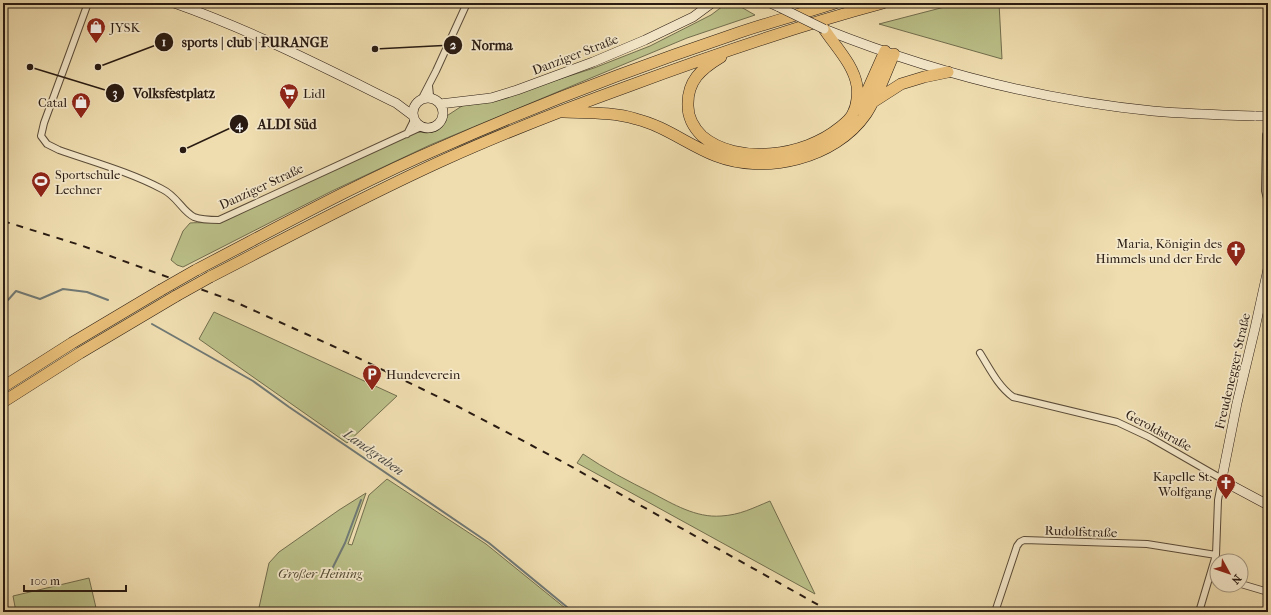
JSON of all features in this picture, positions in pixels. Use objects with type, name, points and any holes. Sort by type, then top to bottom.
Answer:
[{"type":"highway","points":[[3,387],[72,343],[196,270],[327,202],[442,147],[560,98],[626,73],[733,34],[835,3]]},
{"type":"highway","points":[[3,402],[80,353],[210,277],[392,184],[447,159],[558,112],[738,46],[883,3]]},
{"type":"highway","points":[[824,28],[855,77],[857,99],[853,114]]},
{"type":"highway","points":[[738,46],[704,68],[693,82],[689,90],[688,106],[694,127],[707,140],[717,145],[742,153],[768,154],[784,152],[798,149],[826,137],[847,122],[853,114],[865,96],[889,52]]},
{"type":"highway","points":[[558,112],[613,114],[638,119],[661,128],[716,156],[750,164],[772,164],[811,155],[840,141],[854,128],[866,115],[873,102],[889,52]]},
{"type":"highway","points":[[873,102],[901,84],[948,72]]},
{"type":"street","name":"Danziger Straße","points":[[88,3],[44,123],[41,136],[47,144],[58,150],[134,177],[162,189],[176,198],[186,211],[195,217],[206,220],[219,220],[421,127],[430,129],[435,127],[439,124],[443,115],[463,102]]},
{"type":"street","points":[[174,3],[231,24],[278,45],[396,103],[413,117],[421,127]]},
{"type":"street","points":[[407,134],[413,117],[413,109],[429,86],[467,3]]},
{"type":"street","name":"Danziger Straße","points":[[396,103],[418,102],[426,98],[436,101],[463,102],[491,98],[524,88],[593,62],[645,40],[693,17],[710,3]]},
{"type":"street","points":[[776,4],[824,28],[849,38],[948,72],[993,84],[1074,100],[1153,111],[1268,116]]},
{"type":"street","points":[[1267,103],[1268,42]]},
{"type":"street","points":[[429,86],[430,95],[442,109],[443,115]]},
{"type":"street","points":[[1266,135],[1265,191],[1268,202]]},
{"type":"street","name":"Freudenegger Straße","points":[[1222,479],[1236,403],[1268,269]]},
{"type":"street","name":"Geroldstraße","points":[[980,353],[998,382],[1006,392],[1013,397],[1117,422],[1149,437],[1268,505]]},
{"type":"street","points":[[1216,553],[1218,500],[1222,479]]},
{"type":"street","name":"Rudolfstraße","points":[[995,612],[1017,546],[1024,540],[1147,544],[1209,554]]},
{"type":"street","points":[[1199,612],[1209,578]]},
{"type":"street","points":[[1249,586],[1268,592]]},
{"type":"green space","points":[[729,3],[734,3],[755,15],[687,38],[430,145],[332,191],[183,267],[177,265],[171,260],[183,231],[190,223],[220,221],[410,134],[432,132],[438,128],[442,119],[465,104],[488,102],[594,68],[650,46],[711,15]]},
{"type":"green space","points":[[960,3],[999,3],[1002,59],[879,24]]},
{"type":"green space","points":[[214,312],[397,396],[347,443],[199,339]]},
{"type":"green space","points":[[583,454],[617,475],[668,502],[694,513],[712,516],[734,514],[746,511],[770,501],[815,594],[577,463]]},
{"type":"green space","name":"Großer Heining","points":[[387,479],[486,544],[570,612],[258,612],[269,563],[279,552],[366,493],[348,544],[352,545],[369,495]]},
{"type":"green space","points":[[89,578],[97,612],[16,612],[13,596]]},
{"type":"waterway","name":"Landgraben","points":[[3,301],[8,300],[16,291],[40,299],[63,289],[87,292],[108,300]]},
{"type":"waterway","name":"Landgraben","points":[[152,324],[253,381],[489,543],[573,612]]},
{"type":"waterway","points":[[328,577],[345,543],[361,500]]},
{"type":"tunnel","points":[[1266,135],[1267,103]]},
{"type":"railway","points":[[3,221],[80,245],[233,301],[346,352],[457,406],[563,462],[831,612]]},
{"type":"place","name":"JYSK","points":[[96,44]]},
{"type":"place","name":"Norma","points":[[375,49]]},
{"type":"place","name":"Volksfestplatz","points":[[30,67]]},
{"type":"place","name":"sports | club | PURANGE","points":[[98,67]]},
{"type":"place","name":"Lidl","points":[[289,110]]},
{"type":"place","name":"Catal","points":[[81,119]]},
{"type":"place","name":"ALDI Süd","points":[[183,150]]},
{"type":"place","name":"Sportschule Lechner","points":[[41,198]]},
{"type":"place","name":"Maria, Königin des Himmels und der Erde","points":[[1236,267]]},
{"type":"place","name":"Hundeverein","points":[[372,391]]},
{"type":"place","name":"Kapelle St. Wolfgang","points":[[1226,500]]}]
